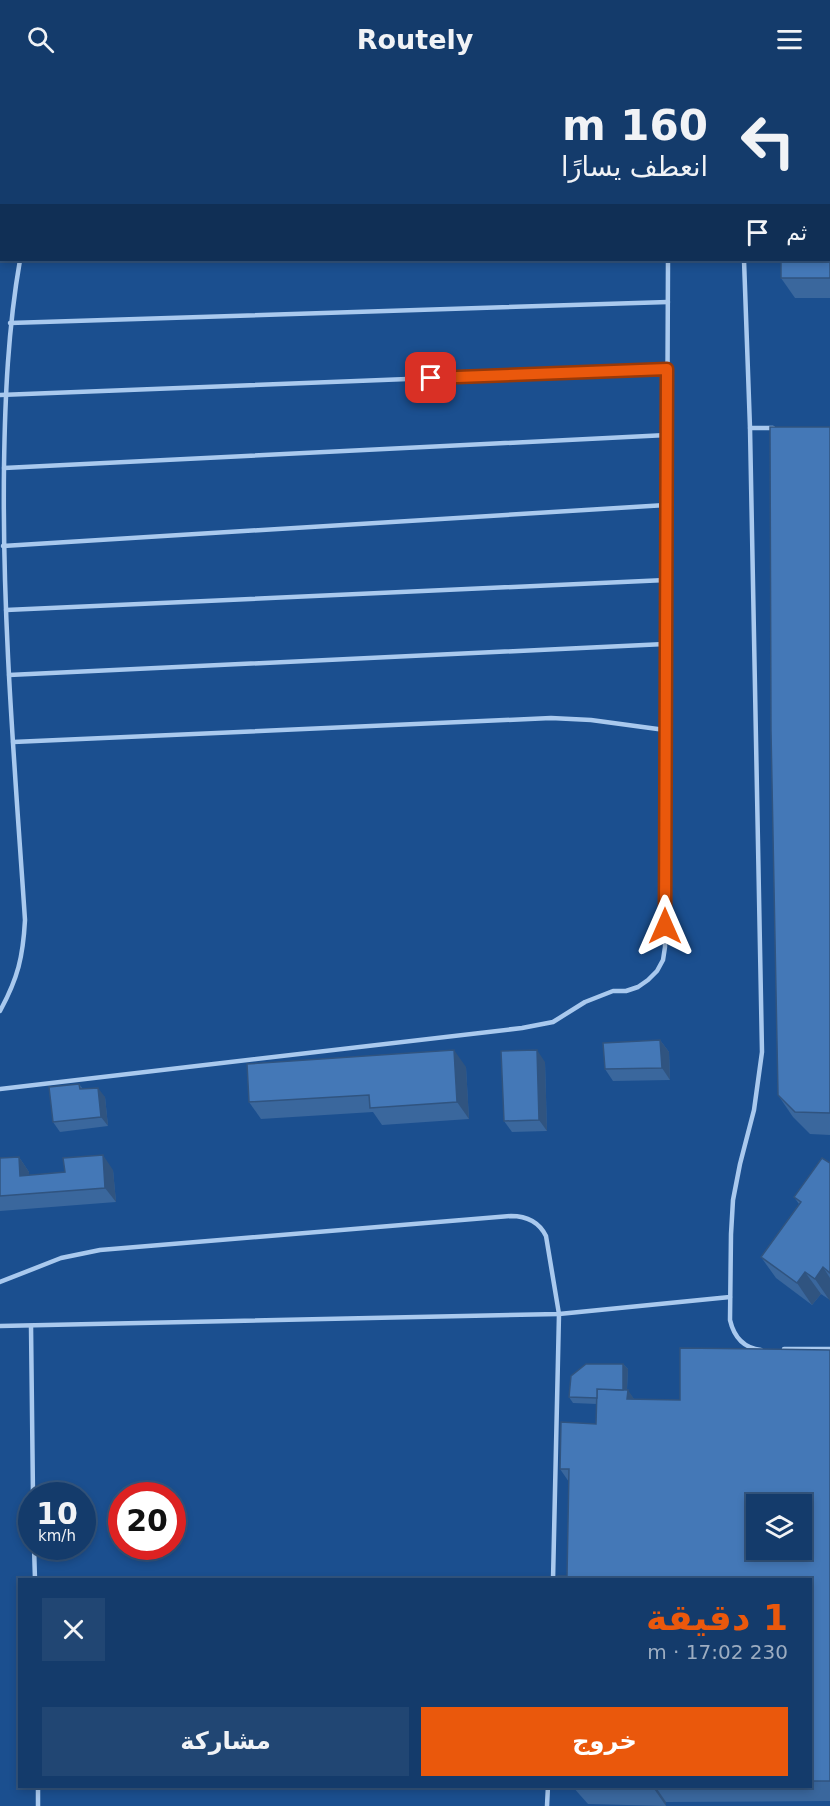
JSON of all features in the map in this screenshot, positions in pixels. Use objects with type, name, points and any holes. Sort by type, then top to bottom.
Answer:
[{"type":"lane","points":[[0,1011],[18,974],[24,947],[26,920],[13,742],[3,546],[2,394],[20,261]]},
{"type":"lane","points":[[0,1089],[522,1028],[552,1022],[585,1002],[613,991],[626,991],[638,987],[648,981],[657,971],[663,960],[665,947],[668,261]]},
{"type":"lane","points":[[744,261],[750,428],[762,1052],[754,1110],[733,1200],[730,1320],[739,1340],[757,1350],[768,1350]]},
{"type":"lane","points":[[10,323],[668,302]]},
{"type":"lane","points":[[2,394],[667,369]]},
{"type":"lane","points":[[750,428],[784,428]]},
{"type":"lane","points":[[4,468],[667,435]]},
{"type":"lane","points":[[3,546],[666,505]]},
{"type":"lane","points":[[6,610],[666,580]]},
{"type":"lane","points":[[9,675],[666,644]]},
{"type":"lane","points":[[13,742],[551,718],[591,720],[665,730]]},
{"type":"lane","points":[[0,1282],[62,1258],[100,1250],[520,1216],[536,1222],[546,1236],[559,1314],[553,1578]]},
{"type":"lane","points":[[0,1326],[559,1314],[730,1297]]},
{"type":"lane","points":[[31,1326],[33,1482]]},
{"type":"lane","points":[[778,1350],[830,1349]]},
{"type":"lane","points":[[34,1560],[35,1578]]},
{"type":"lane","points":[[38,1788],[38,1806]]},
{"type":"lane","points":[[547,1806],[548,1788]]},
{"type":"building","points":[[781,261],[830,261],[830,278],[781,278]]},
{"type":"building","points":[[770,427],[830,427],[830,1113],[795,1112],[778,1095],[771,731]]},
{"type":"building","points":[[660,1040],[662,1068],[605,1069],[603,1043]]},
{"type":"building","points":[[454,1050],[457,1102],[370,1108],[369,1095],[249,1102],[247,1064]]},
{"type":"building","points":[[537,1050],[539,1120],[504,1121],[501,1051]]},
{"type":"building","points":[[79,1084],[80,1089],[98,1088],[101,1117],[53,1122],[49,1087]]},
{"type":"building","points":[[103,1155],[105,1188],[0,1196],[0,1158],[19,1157],[20,1176],[65,1172],[63,1158]]},
{"type":"building","points":[[822,1158],[830,1163],[830,1273],[823,1267],[815,1279],[805,1272],[797,1283],[761,1257],[801,1202],[794,1197]]},
{"type":"building","points":[[680,1348],[830,1350],[830,1781],[812,1781],[812,1578],[558,1578],[558,1576],[567,1576],[569,1469],[560,1469],[561,1422],[596,1424],[597,1389],[628,1390],[627,1399],[680,1400]]},
{"type":"building","points":[[586,1364],[623,1364],[623,1390],[597,1389],[597,1398],[569,1397],[571,1376]]},
{"type":"route","points":[[431,378],[667,369],[665,926]]}]
